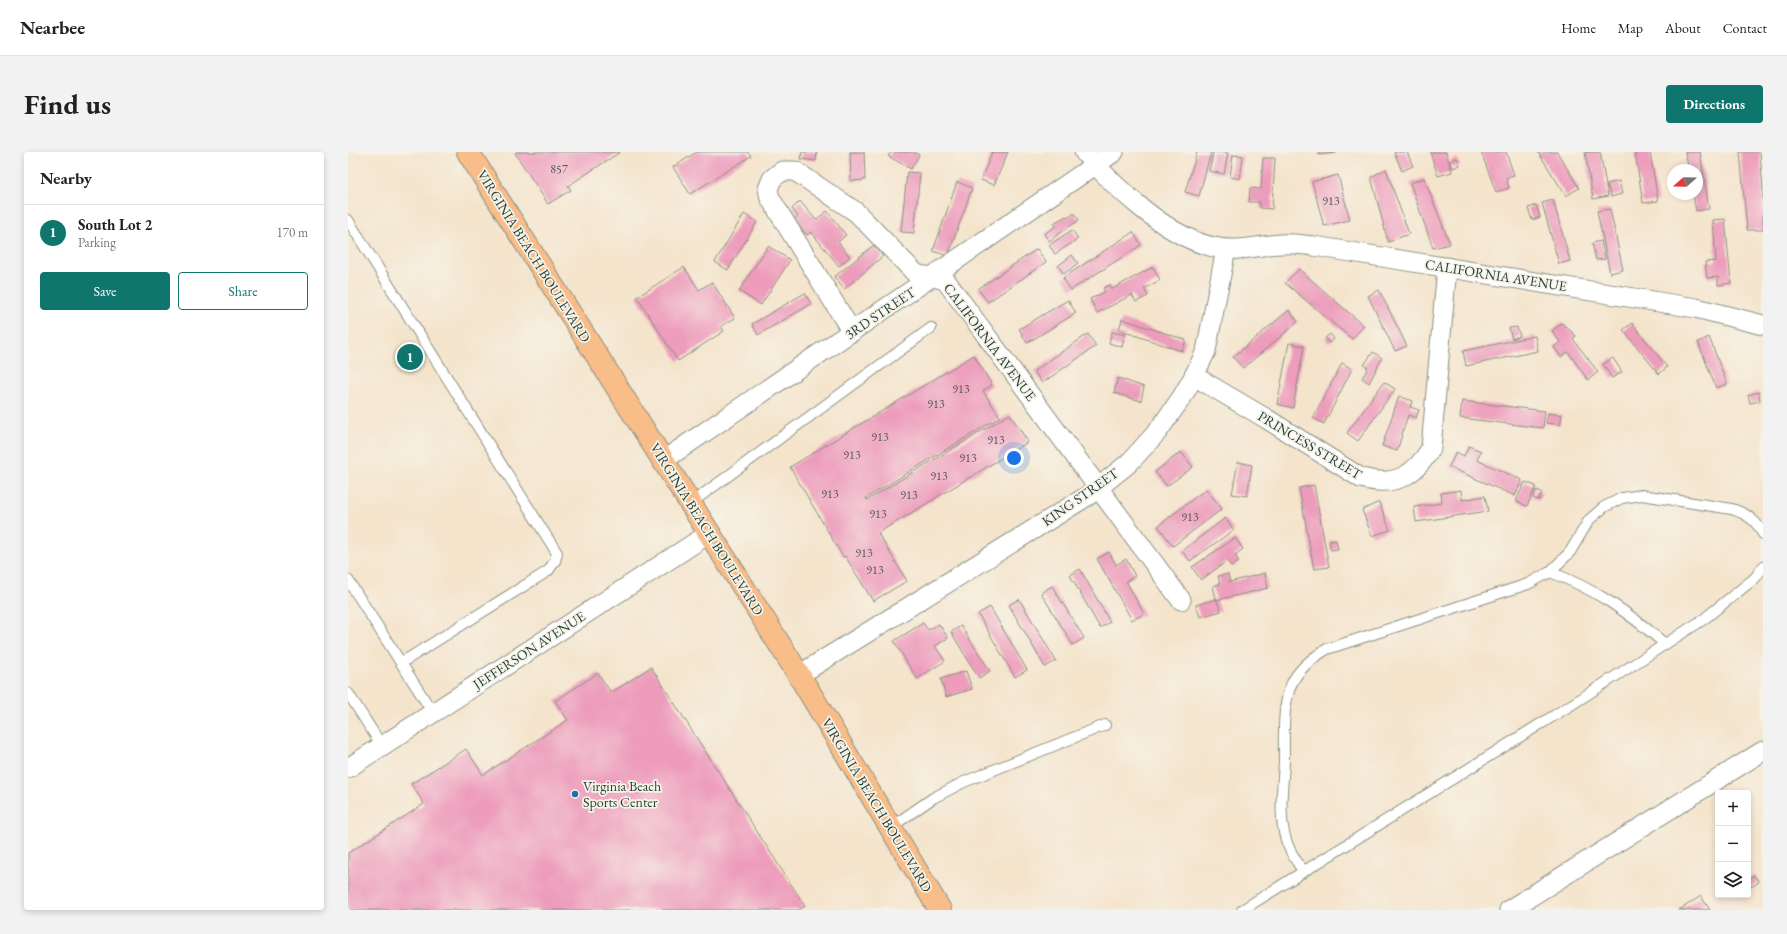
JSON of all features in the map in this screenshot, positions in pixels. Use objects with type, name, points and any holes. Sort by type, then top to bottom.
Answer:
[{"type":"main road","name":"VIRGINIA BEACH BOULEVARD","points":[[468,152],[799,675],[940,910]]},
{"type":"street","name":"3RD STREET","points":[[664,460],[935,276],[1090,159],[1114,152]]},
{"type":"street","points":[[1090,159],[1127,196],[1164,224],[1195,242],[1226,249]]},
{"type":"street","name":"CALIFORNIA AVENUE","points":[[852,332],[770,198],[768,189],[772,179],[782,171],[795,171],[856,212],[916,274],[923,276],[935,276],[946,281],[1181,600]]},
{"type":"street","name":"CALIFORNIA AVENUE","points":[[1226,249],[1281,244],[1314,246],[1696,308],[1763,325]]},
{"type":"street","name":"KING STREET","points":[[799,675],[1099,487],[1128,463],[1158,431],[1182,397],[1206,351],[1226,249]]},
{"type":"street","name":"PRINCESS STREET","points":[[1194,376],[1267,419],[1361,478],[1374,482],[1391,482],[1407,476],[1422,463],[1431,448],[1447,267]]},
{"type":"street","name":"JEFFERSON AVENUE","points":[[348,768],[710,533]]},
{"type":"street","points":[[1509,910],[1763,751]]},
{"type":"lane","points":[[348,220],[557,553],[555,561],[548,571],[401,663]]},
{"type":"lane","points":[[691,503],[931,328]]},
{"type":"lane","points":[[1303,871],[1286,840],[1281,818],[1286,703],[1291,684],[1302,668],[1313,657],[1326,649],[1528,584],[1550,572],[1570,552],[1589,520],[1604,507],[1622,498],[1642,495],[1732,509],[1746,514],[1758,524],[1763,534]]},
{"type":"lane","points":[[1242,910],[1571,705],[1704,619],[1756,578],[1763,567]]},
{"type":"lane","points":[[1550,572],[1596,593],[1632,616],[1665,644]]},
{"type":"lane","points":[[348,580],[433,712]]},
{"type":"lane","points":[[348,693],[382,746]]},
{"type":"lane","points":[[891,827],[933,798],[964,782],[1105,725]]},
{"type":"building","points":[[620,152],[568,186],[571,190],[548,204],[515,153]]},
{"type":"building","points":[[697,152],[748,152],[751,156],[690,194],[673,167]]},
{"type":"building","points":[[802,152],[817,152],[816,161],[801,159]]},
{"type":"building","points":[[850,152],[864,152],[865,180],[851,181]]},
{"type":"building","points":[[891,152],[914,152],[919,155],[911,169],[888,156]]},
{"type":"building","points":[[992,152],[1008,152],[994,185],[981,180]]},
{"type":"building","points":[[1197,152],[1211,152],[1199,196],[1185,192]]},
{"type":"building","points":[[1213,152],[1228,153],[1224,174],[1209,171]]},
{"type":"building","points":[[1319,152],[1336,152],[1336,153],[1319,155]]},
{"type":"building","points":[[1394,152],[1407,152],[1413,166],[1402,171]]},
{"type":"building","points":[[1430,152],[1446,152],[1452,172],[1438,176]]},
{"type":"building","points":[[1481,152],[1506,152],[1514,175],[1506,178],[1509,188],[1496,192]]},
{"type":"building","points":[[1538,152],[1557,152],[1579,188],[1566,196]]},
{"type":"building","points":[[1585,152],[1600,152],[1608,196],[1593,199]]},
{"type":"building","points":[[1635,152],[1650,152],[1658,201],[1643,203]]},
{"type":"building","points":[[1685,152],[1700,152],[1702,164],[1688,164]]},
{"type":"building","points":[[1740,152],[1760,152],[1763,189],[1763,230],[1747,230]]},
{"type":"building","points":[[1233,155],[1243,156],[1240,179],[1230,177]]},
{"type":"building","points":[[1263,158],[1275,158],[1272,209],[1260,208],[1260,202],[1249,202],[1250,188],[1261,189]]},
{"type":"building","points":[[1457,158],[1460,165],[1453,168],[1450,161]]},
{"type":"building","points":[[1386,169],[1409,234],[1388,242],[1371,177]]},
{"type":"building","points":[[1703,171],[1709,209],[1696,211],[1694,200],[1703,200]]},
{"type":"building","points":[[907,172],[920,173],[914,233],[901,232]]},
{"type":"building","points":[[1338,175],[1350,220],[1324,226],[1312,182]]},
{"type":"building","points":[[1424,178],[1450,244],[1433,248],[1410,183]]},
{"type":"building","points":[[1619,181],[1622,194],[1611,197],[1607,184]]},
{"type":"building","points":[[957,182],[972,188],[948,256],[933,251]]},
{"type":"building","points":[[1553,200],[1570,261],[1559,264],[1542,203]]},
{"type":"building","points":[[800,201],[816,220],[827,211],[846,235],[838,242],[850,257],[839,266],[811,232],[807,235],[793,220],[798,216],[792,209]]},
{"type":"building","points":[[1536,205],[1540,217],[1532,220],[1528,208]]},
{"type":"building","points":[[1610,209],[1623,270],[1610,273],[1597,211]]},
{"type":"building","points":[[1074,213],[1079,220],[1049,241],[1044,234],[1056,226],[1054,223],[1066,216],[1068,218]]},
{"type":"building","points":[[744,214],[757,222],[728,270],[715,262]]},
{"type":"building","points":[[1725,219],[1731,283],[1718,285],[1718,277],[1707,278],[1705,262],[1716,261],[1713,220]]},
{"type":"building","points":[[1072,230],[1078,239],[1055,254],[1049,245]]},
{"type":"building","points":[[1133,232],[1141,245],[1071,290],[1063,278]]},
{"type":"building","points":[[1601,241],[1605,259],[1596,260],[1592,243]]},
{"type":"building","points":[[874,245],[883,256],[844,289],[834,277]]},
{"type":"building","points":[[768,246],[790,260],[761,305],[739,291]]},
{"type":"building","points":[[1037,249],[1046,262],[988,302],[978,289]]},
{"type":"building","points":[[1072,255],[1078,263],[1064,274],[1058,266]]},
{"type":"building","points":[[684,267],[699,290],[712,282],[735,318],[721,326],[724,331],[678,361],[637,297]]},
{"type":"building","points":[[1153,267],[1160,280],[1144,289],[1148,296],[1136,302],[1132,295],[1097,313],[1090,299],[1105,292],[1103,288],[1110,285],[1112,289]]},
{"type":"building","points":[[1299,269],[1364,326],[1352,339],[1285,283]]},
{"type":"building","points":[[1379,290],[1407,346],[1395,351],[1368,296]]},
{"type":"building","points":[[805,293],[811,304],[758,335],[752,324]]},
{"type":"building","points":[[1068,300],[1076,313],[1027,343],[1019,329]]},
{"type":"building","points":[[1289,310],[1298,322],[1243,368],[1233,357]]},
{"type":"building","points":[[1122,319],[1186,340],[1182,351],[1119,330]]},
{"type":"building","points":[[1562,323],[1576,336],[1573,339],[1598,372],[1588,380],[1568,352],[1561,357],[1554,347],[1560,342],[1552,331]]},
{"type":"building","points":[[1632,323],[1667,367],[1659,374],[1623,330]]},
{"type":"building","points":[[1517,327],[1520,336],[1512,339],[1509,328]]},
{"type":"building","points":[[1112,332],[1125,335],[1122,347],[1109,343]]},
{"type":"building","points":[[1088,334],[1096,346],[1042,383],[1034,371]]},
{"type":"building","points":[[1330,334],[1334,339],[1329,343],[1325,338]]},
{"type":"building","points":[[1535,336],[1538,351],[1466,366],[1463,351]]},
{"type":"building","points":[[1709,337],[1727,384],[1716,388],[1698,342]]},
{"type":"building","points":[[1289,343],[1304,346],[1293,408],[1277,404]]},
{"type":"building","points":[[1373,352],[1382,358],[1369,383],[1362,378],[1368,368],[1364,365]]},
{"type":"building","points":[[974,355],[992,385],[983,391],[1000,417],[866,498],[867,500],[1010,414],[1028,442],[878,533],[907,581],[873,601],[845,556],[843,557],[790,467]]},
{"type":"building","points":[[1613,358],[1622,372],[1612,378],[1603,364]]},
{"type":"building","points":[[1342,363],[1352,369],[1324,424],[1313,418]]},
{"type":"building","points":[[1118,378],[1144,387],[1141,401],[1114,393]]},
{"type":"building","points":[[1384,382],[1395,389],[1358,441],[1347,433]]},
{"type":"building","points":[[1759,392],[1760,401],[1750,403],[1748,395]]},
{"type":"building","points":[[1399,396],[1412,401],[1410,407],[1419,410],[1416,418],[1408,415],[1397,451],[1382,446]]},
{"type":"building","points":[[1462,401],[1545,411],[1543,428],[1460,418]]},
{"type":"building","points":[[1548,413],[1562,415],[1560,425],[1546,423]]},
{"type":"building","points":[[1469,446],[1481,451],[1477,460],[1522,480],[1515,496],[1449,467],[1456,452],[1464,456]]},
{"type":"building","points":[[1181,452],[1193,467],[1167,486],[1155,472]]},
{"type":"building","points":[[1238,462],[1252,465],[1247,496],[1232,494]]},
{"type":"building","points":[[1525,482],[1536,486],[1527,506],[1516,501]]},
{"type":"building","points":[[1314,485],[1329,567],[1314,569],[1299,488]]},
{"type":"building","points":[[1206,489],[1222,509],[1173,546],[1158,526]]},
{"type":"building","points":[[1461,490],[1462,500],[1485,496],[1488,511],[1416,522],[1414,507],[1442,503],[1441,493]]},
{"type":"building","points":[[1536,490],[1542,492],[1539,500],[1533,498]]},
{"type":"building","points":[[1379,502],[1390,530],[1372,536],[1362,510]]},
{"type":"building","points":[[1225,518],[1234,530],[1190,561],[1182,551]]},
{"type":"building","points":[[1235,538],[1243,549],[1235,555],[1239,562],[1232,567],[1227,561],[1201,580],[1192,567]]},
{"type":"building","points":[[1336,540],[1338,549],[1331,550],[1329,541]]},
{"type":"building","points":[[1109,552],[1116,565],[1126,559],[1135,576],[1126,581],[1144,614],[1132,620],[1097,559]]},
{"type":"building","points":[[1080,569],[1110,622],[1100,628],[1070,575]]},
{"type":"building","points":[[1265,573],[1268,588],[1218,600],[1216,599],[1213,586],[1220,584],[1218,576],[1228,574],[1230,582]]},
{"type":"building","points":[[1052,586],[1084,638],[1073,645],[1041,593]]},
{"type":"building","points":[[1019,599],[1056,661],[1045,667],[1009,605]]},
{"type":"building","points":[[1216,599],[1221,611],[1200,617],[1196,605]]},
{"type":"building","points":[[990,607],[1027,670],[1015,677],[978,614]]},
{"type":"building","points":[[923,623],[928,630],[939,624],[948,638],[935,646],[945,661],[917,679],[894,641]]},
{"type":"building","points":[[961,626],[990,671],[979,678],[951,632]]},
{"type":"building","name":"Virginia Beach Sports Center","points":[[651,667],[805,906],[799,910],[348,910],[348,853],[424,804],[411,784],[466,749],[483,775],[568,720],[555,701],[598,673],[611,693]]},
{"type":"building","points":[[966,671],[972,689],[946,697],[941,679]]},
{"type":"building","points":[[1754,875],[1759,882],[1751,887],[1751,878]]},
{"type":"building","points":[[1701,896],[1710,910],[1679,910]]},
{"type":"place","name":"South Lot 2","points":[[410,357]]},
{"type":"place","name":"Virginia Beach Sports Center","points":[[575,794]]}]
